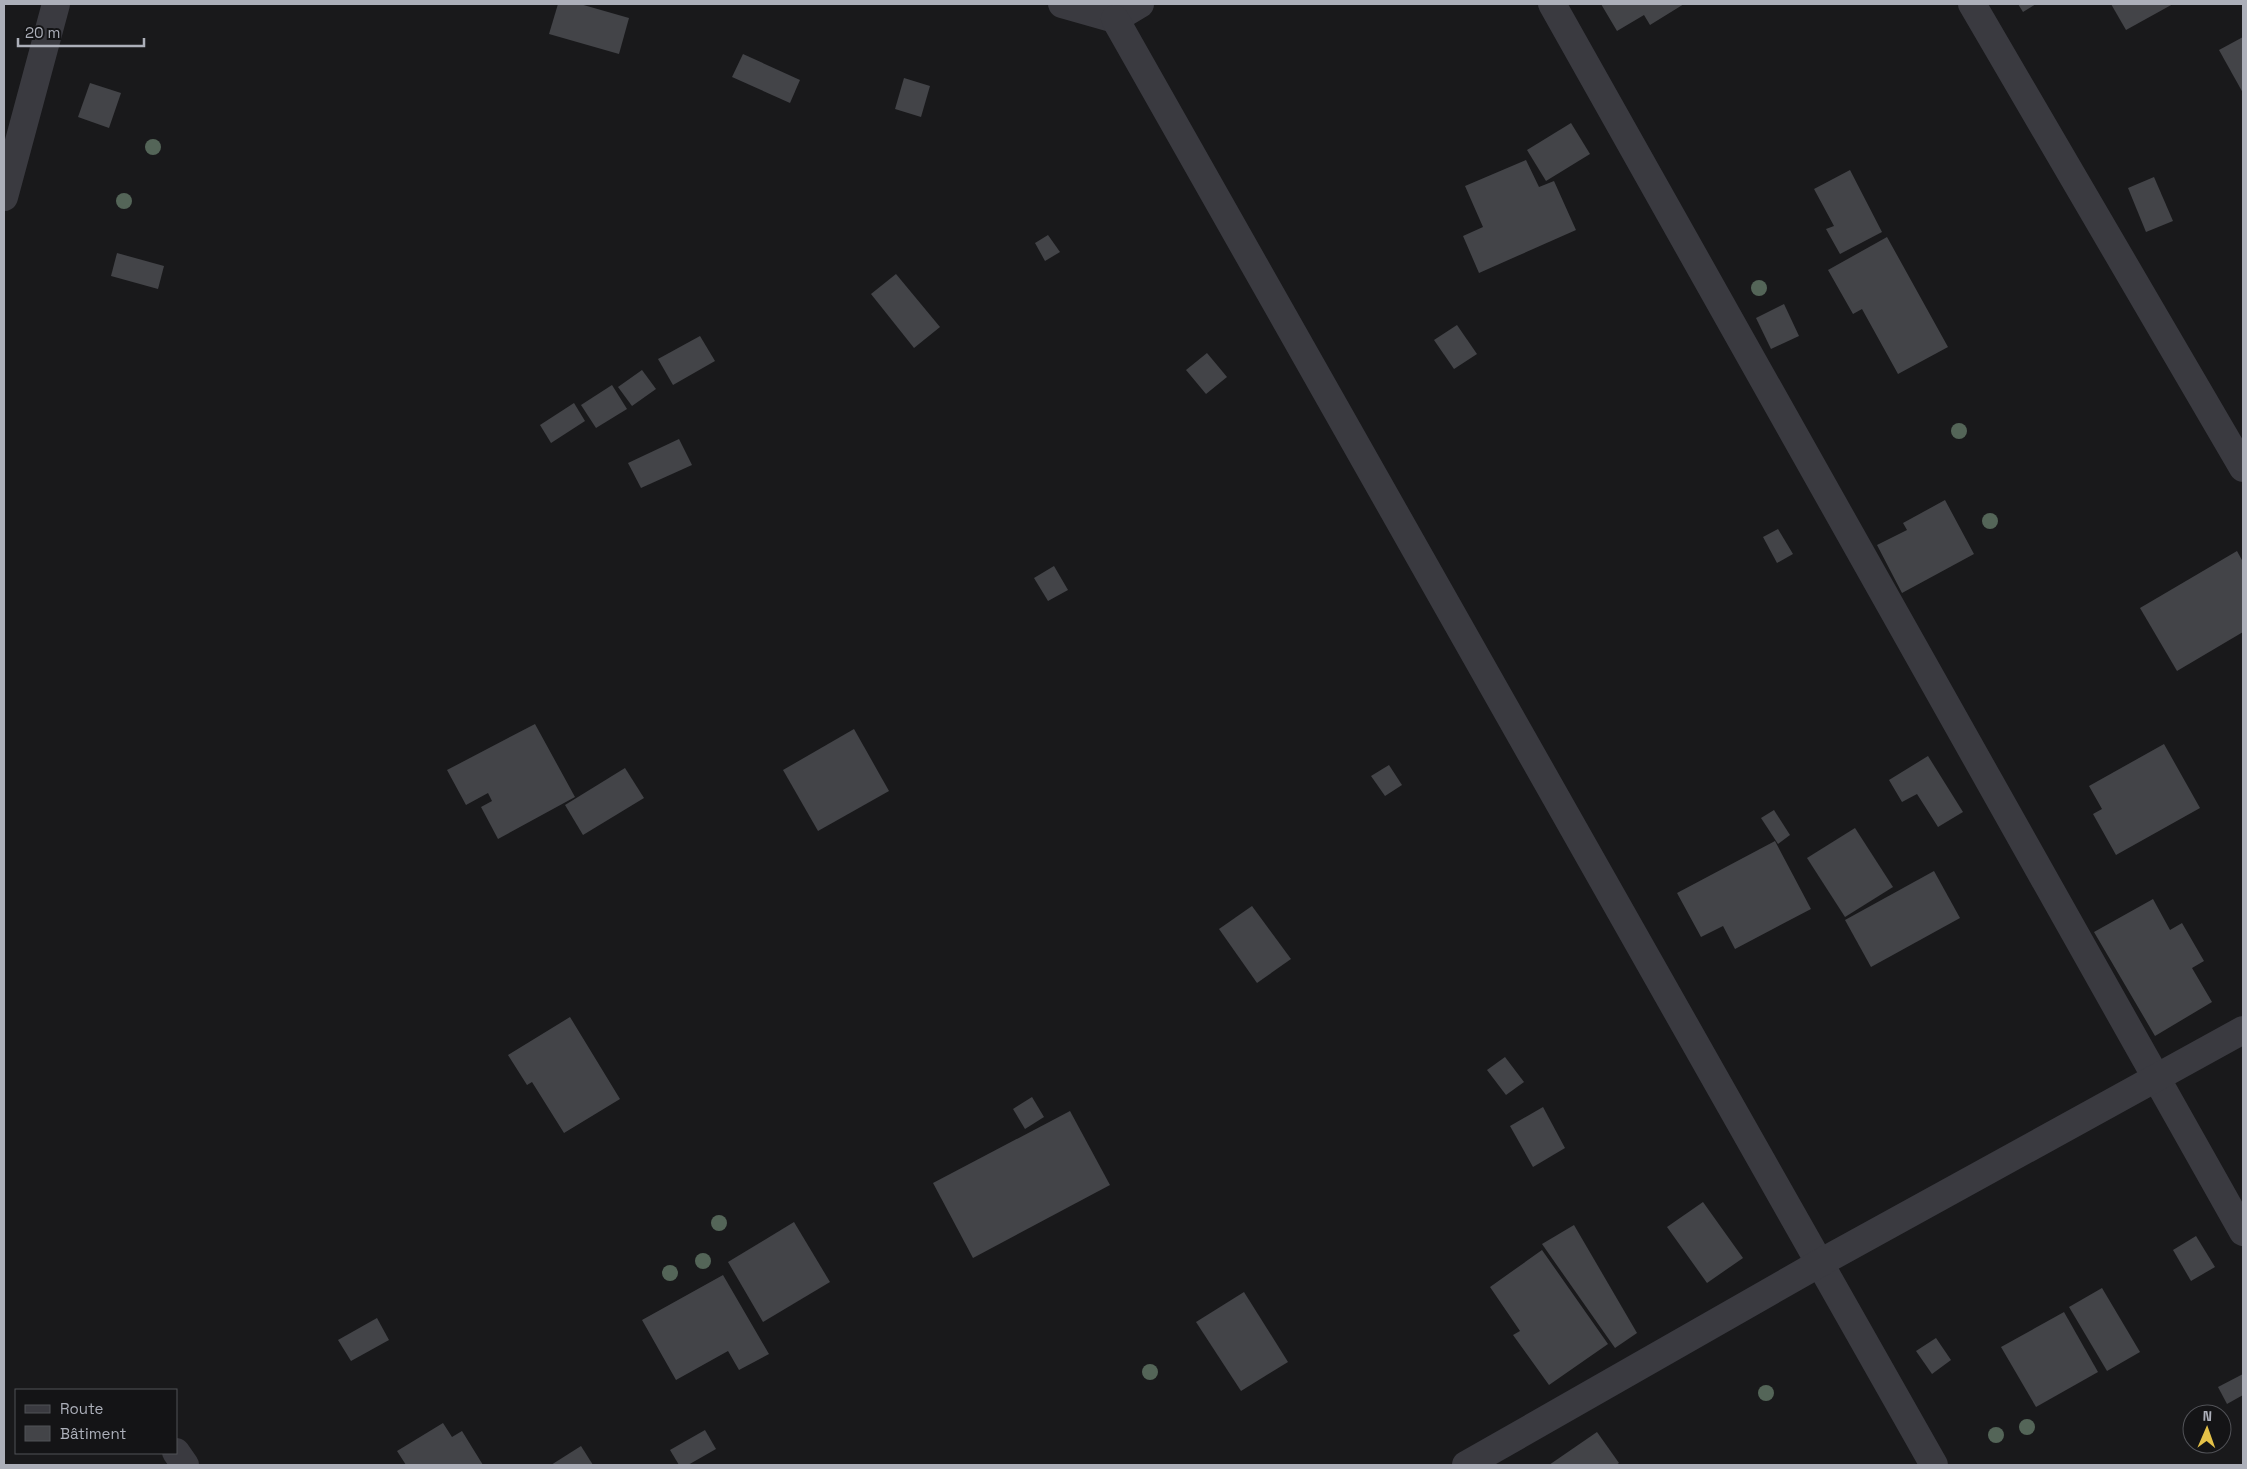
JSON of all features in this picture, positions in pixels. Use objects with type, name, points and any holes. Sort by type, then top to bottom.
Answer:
[{"type":"street","points":[[4,197],[56,4]]},
{"type":"street","points":[[1062,4],[1115,19],[1934,1465]]},
{"type":"street","points":[[1115,19],[1140,4]]},
{"type":"street","points":[[1552,4],[2243,1232]]},
{"type":"street","points":[[1972,4],[2243,468]]},
{"type":"street","points":[[1466,1465],[1820,1263],[2243,1030]]},
{"type":"street","points":[[177,1454],[185,1465]]},
{"type":"building","points":[[558,4],[580,4],[629,18],[619,54],[549,34]]},
{"type":"building","points":[[1601,4],[1684,4],[1650,25],[1644,15],[1617,31]]},
{"type":"building","points":[[2018,4],[2036,4],[2023,12]]},
{"type":"building","points":[[2111,4],[2173,4],[2126,30]]},
{"type":"building","points":[[2243,37],[2243,93],[2219,50]]},
{"type":"building","points":[[743,54],[800,80],[790,103],[732,77]]},
{"type":"building","points":[[904,78],[930,86],[921,117],[895,109]]},
{"type":"building","points":[[90,83],[121,93],[109,128],[78,117]]},
{"type":"building","points":[[1571,123],[1590,154],[1546,181],[1527,150]]},
{"type":"building","points":[[1526,160],[1539,187],[1554,181],[1576,230],[1479,273],[1463,236],[1483,227],[1465,186]]},
{"type":"building","points":[[1850,170],[1882,232],[1840,254],[1826,229],[1834,226],[1814,189]]},
{"type":"building","points":[[2154,177],[2173,221],[2146,232],[2128,188]]},
{"type":"building","points":[[1048,235],[1060,252],[1045,261],[1035,243]]},
{"type":"building","points":[[1887,237],[1948,347],[1898,374],[1862,309],[1853,314],[1828,270]]},
{"type":"building","points":[[117,253],[164,266],[158,289],[111,276]]},
{"type":"building","points":[[896,274],[940,327],[914,348],[871,294]]},
{"type":"building","points":[[1784,304],[1799,336],[1771,349],[1756,318]]},
{"type":"building","points":[[1457,325],[1477,354],[1454,369],[1434,340]]},
{"type":"building","points":[[700,336],[715,361],[673,385],[658,359]]},
{"type":"building","points":[[1207,353],[1227,377],[1206,394],[1186,370]]},
{"type":"building","points":[[642,370],[656,389],[632,406],[618,387]]},
{"type":"building","points":[[612,385],[627,409],[596,428],[581,405]]},
{"type":"building","points":[[574,403],[585,421],[551,443],[540,425]]},
{"type":"building","points":[[679,439],[692,465],[641,488],[628,463]]},
{"type":"building","points":[[1945,500],[1974,554],[1902,593],[1877,545],[1907,530],[1903,523]]},
{"type":"building","points":[[1778,529],[1793,554],[1777,563],[1763,537]]},
{"type":"building","points":[[2237,551],[2243,562],[2243,632],[2177,671],[2140,608]]},
{"type":"building","points":[[1054,566],[1068,590],[1048,601],[1034,578]]},
{"type":"building","points":[[535,724],[575,797],[498,839],[481,807],[492,801],[488,793],[466,805],[447,770]]},
{"type":"building","points":[[854,729],[889,791],[818,831],[783,770]]},
{"type":"building","points":[[2164,744],[2200,808],[2116,855],[2093,814],[2102,809],[2089,786]]},
{"type":"building","points":[[1928,756],[1963,812],[1938,827],[1917,794],[1902,802],[1889,780]]},
{"type":"building","points":[[1389,765],[1402,785],[1385,796],[1371,776]]},
{"type":"building","points":[[625,768],[644,798],[583,835],[565,805]]},
{"type":"building","points":[[1774,810],[1790,835],[1778,844],[1761,818]]},
{"type":"building","points":[[1855,828],[1893,887],[1845,917],[1807,858]]},
{"type":"building","points":[[1775,841],[1811,909],[1735,949],[1723,926],[1701,937],[1677,893]]},
{"type":"building","points":[[1934,871],[1960,918],[1871,967],[1845,920]]},
{"type":"building","points":[[2153,899],[2170,930],[2182,923],[2204,961],[2192,968],[2212,1002],[2155,1036],[2094,932]]},
{"type":"building","points":[[1252,906],[1291,959],[1257,983],[1219,929]]},
{"type":"building","points":[[570,1017],[620,1099],[564,1133],[532,1082],[527,1085],[508,1055]]},
{"type":"building","points":[[1505,1057],[1524,1082],[1506,1095],[1487,1070]]},
{"type":"building","points":[[1032,1097],[1044,1117],[1025,1129],[1013,1109]]},
{"type":"building","points":[[1543,1107],[1565,1148],[1533,1167],[1510,1126]]},
{"type":"building","points":[[1070,1111],[1110,1185],[973,1258],[933,1183]]},
{"type":"building","points":[[1703,1202],[1743,1258],[1707,1283],[1667,1227]]},
{"type":"building","points":[[794,1222],[830,1282],[763,1322],[728,1262]]},
{"type":"building","points":[[1574,1225],[1637,1333],[1615,1348],[1542,1244]]},
{"type":"building","points":[[2196,1236],[2215,1267],[2191,1281],[2173,1250]]},
{"type":"building","points":[[1542,1250],[1608,1344],[1549,1385],[1513,1335],[1520,1331],[1490,1287]]},
{"type":"building","points":[[723,1275],[769,1354],[739,1370],[728,1351],[676,1380],[642,1320]]},
{"type":"building","points":[[2102,1288],[2140,1352],[2107,1371],[2069,1307]]},
{"type":"building","points":[[1244,1292],[1288,1362],[1241,1391],[1196,1322]]},
{"type":"building","points":[[2064,1312],[2098,1372],[2036,1407],[2001,1347]]},
{"type":"building","points":[[377,1318],[389,1340],[351,1361],[338,1340]]},
{"type":"building","points":[[1936,1338],[1951,1360],[1932,1374],[1916,1351]]},
{"type":"building","points":[[2243,1374],[2243,1395],[2227,1404],[2218,1387]]},
{"type":"building","points":[[443,1423],[452,1437],[462,1431],[483,1465],[406,1465],[397,1451]]},
{"type":"building","points":[[705,1430],[716,1449],[688,1465],[679,1465],[670,1450]]},
{"type":"building","points":[[1597,1432],[1619,1463],[1616,1465],[1549,1465]]},
{"type":"building","points":[[581,1446],[593,1465],[551,1465]]}]
